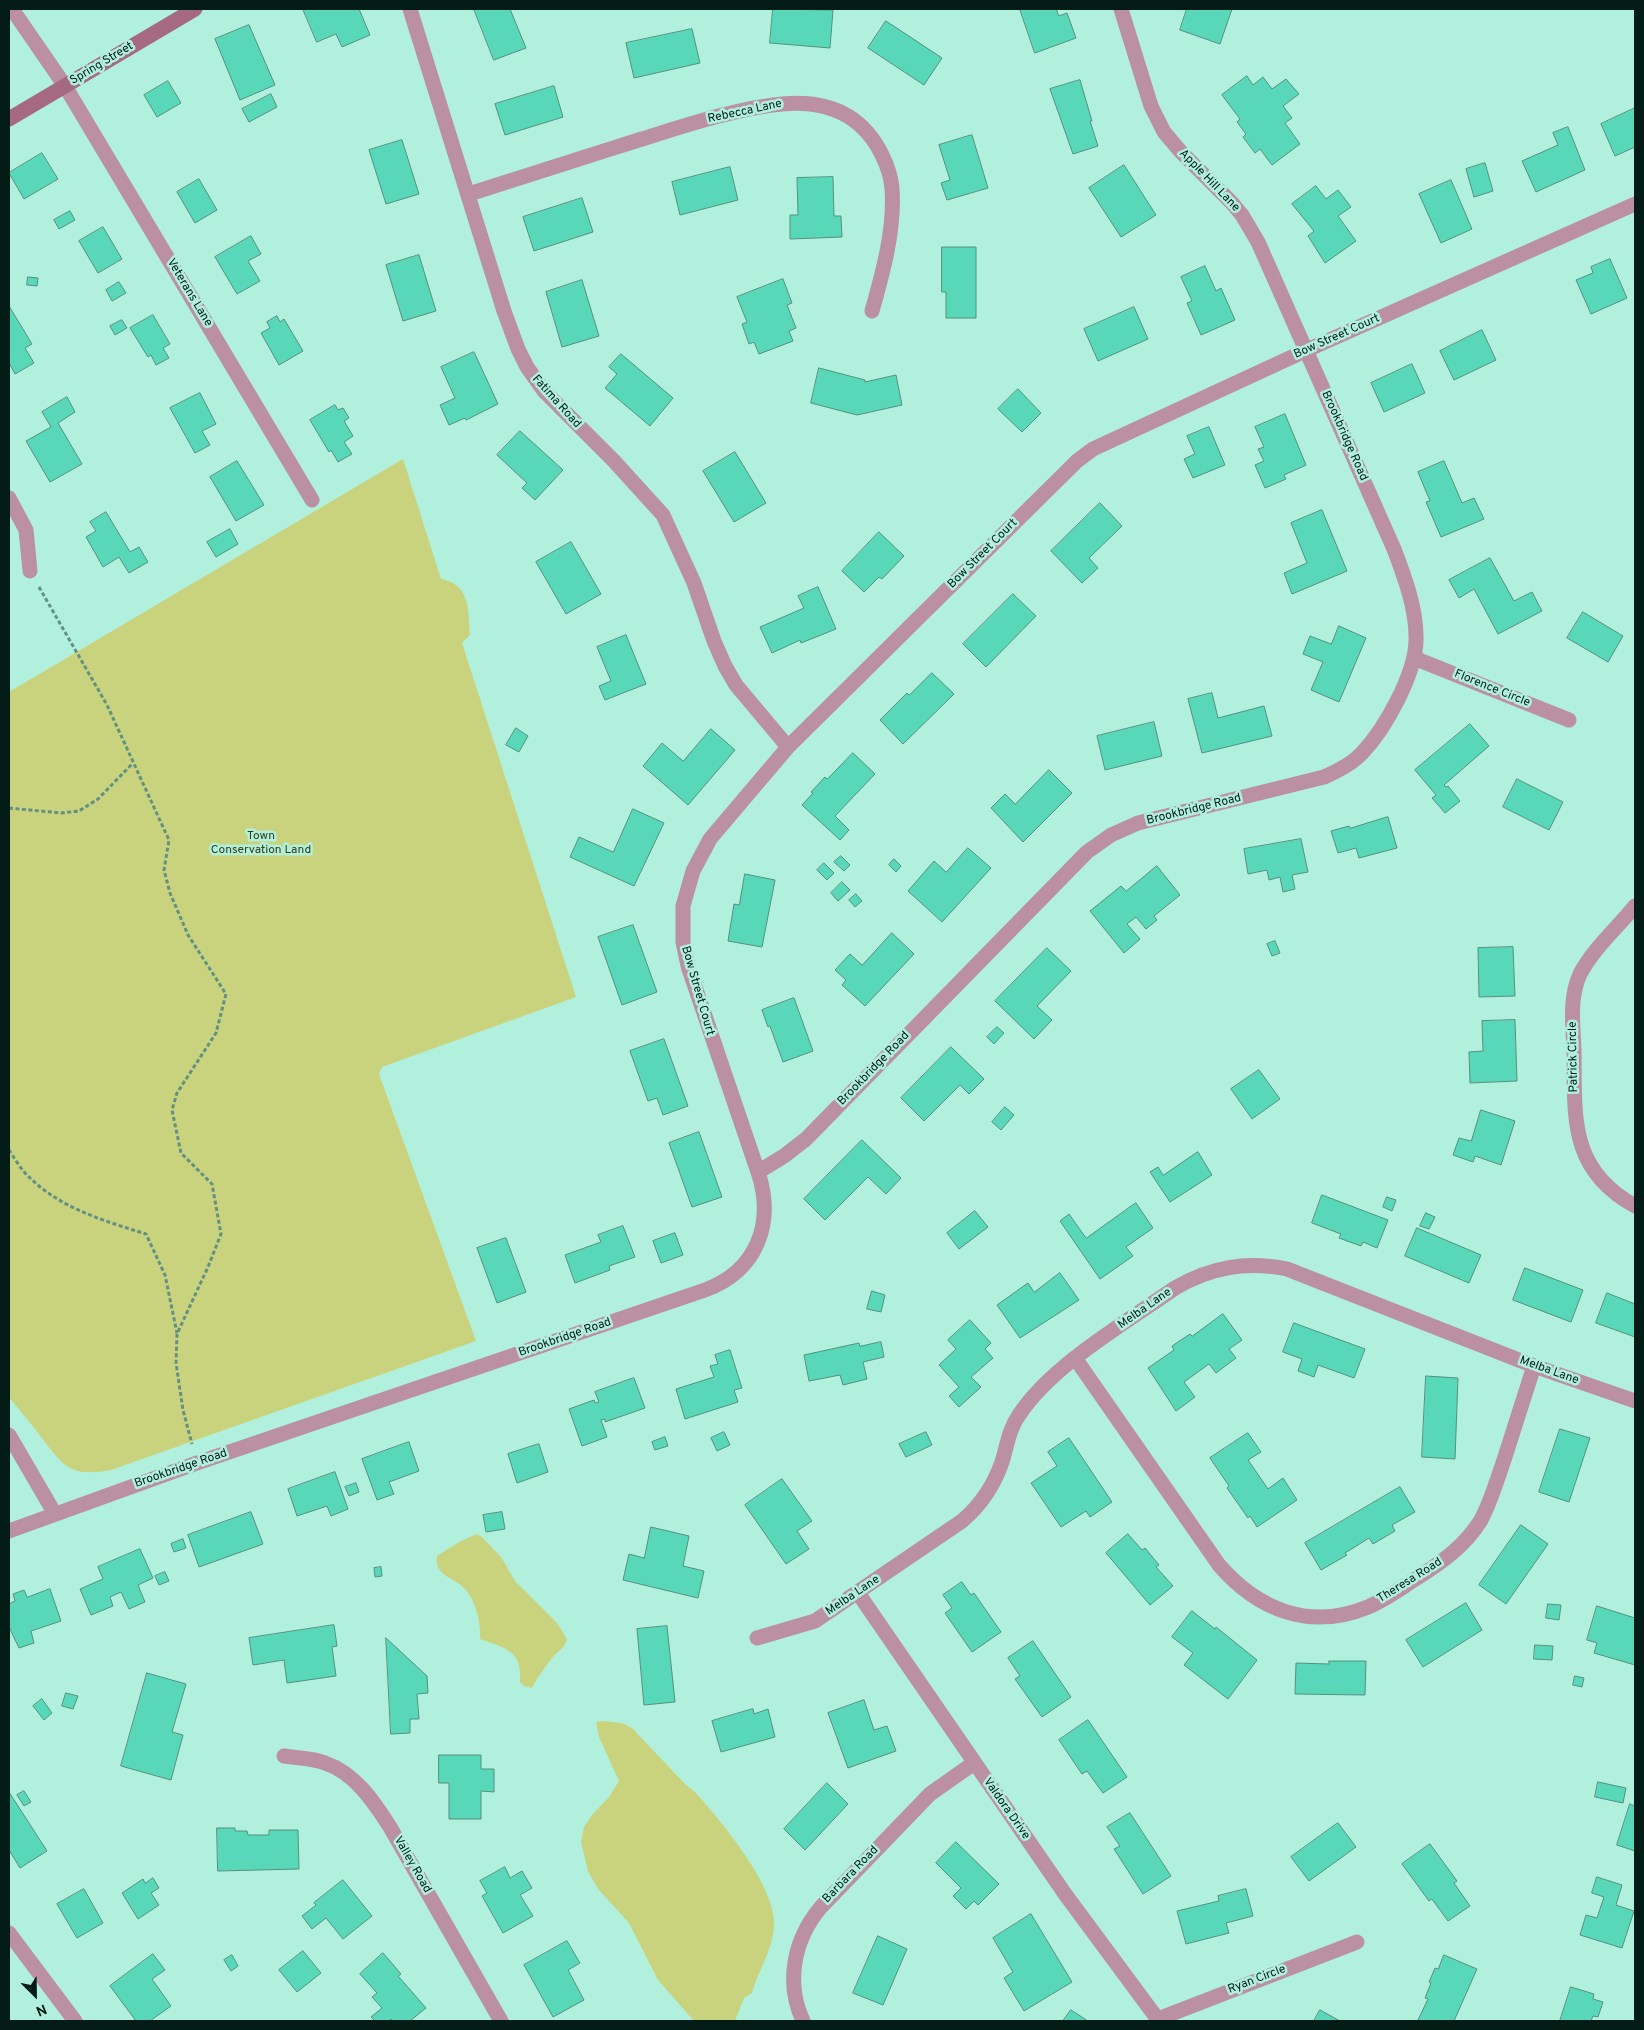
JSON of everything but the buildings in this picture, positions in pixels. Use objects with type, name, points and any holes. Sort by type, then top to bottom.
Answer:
[{"type":"main road","name":"Spring Street","points":[[9,119],[195,9]]},
{"type":"street","name":"Veterans Lane","points":[[12,9],[65,86],[312,500]]},
{"type":"street","name":"Fatima Road","points":[[410,9],[504,312],[518,350],[527,367],[544,391],[614,461],[663,515],[694,583],[714,641],[725,666],[736,685],[788,747]]},
{"type":"street","name":"Apple Hill Lane","points":[[1121,9],[1151,106],[1161,127],[1181,152],[1232,203],[1251,229],[1307,350]]},
{"type":"street","name":"Rebecca Lane","points":[[468,194],[682,126],[754,108],[798,103],[826,107],[851,117],[860,124],[879,150],[889,173],[892,187],[892,210],[883,275],[872,311]]},
{"type":"street","name":"Bow Street Court","points":[[758,1172],[688,966],[683,942],[682,918],[688,882],[703,849],[788,747],[1085,455],[1111,439],[1635,204]]},
{"type":"street","name":"Brookbridge Road","points":[[9,1531],[197,1462],[718,1285],[741,1268],[754,1250],[760,1237],[765,1208],[764,1194],[758,1172],[806,1139],[1087,852],[1112,835],[1138,823],[1305,783],[1339,770],[1361,754],[1374,739],[1391,711],[1414,658],[1416,643],[1415,618],[1404,576],[1394,549],[1307,350]]},
{"type":"street","points":[[9,498],[26,530],[30,571]]},
{"type":"street","name":"Florence Circle","points":[[1414,658],[1569,720]]},
{"type":"street","name":"Patrick Circle","points":[[1635,906],[1587,963],[1576,985],[1573,996],[1575,1113],[1580,1141],[1600,1179],[1616,1194],[1635,1206]]},
{"type":"street","name":"Melba Lane","points":[[758,1638],[815,1621],[962,1521],[972,1513],[986,1494],[997,1474],[1010,1434],[1019,1414],[1044,1385],[1075,1358],[1188,1281],[1229,1266],[1258,1265],[1287,1269],[1534,1366],[1635,1401]]},
{"type":"street","name":"Theresa Road","points":[[1075,1358],[1219,1565],[1233,1581],[1248,1594],[1266,1605],[1286,1612],[1328,1617],[1348,1614],[1387,1598],[1450,1555],[1471,1534],[1487,1508],[1534,1366]]},
{"type":"street","points":[[9,1435],[55,1514]]},
{"type":"street","name":"Valdora Drive","points":[[858,1593],[974,1763],[1120,1970],[1158,2020]]},
{"type":"street","name":"Valley Road","points":[[284,1756],[323,1762],[335,1766],[357,1783],[375,1804],[390,1827],[500,2021]]},
{"type":"street","name":"Barbara Road","points":[[803,2021],[796,2000],[794,1973],[798,1946],[810,1921],[821,1907],[930,1794],[974,1763]]},
{"type":"street","points":[[9,1933],[75,2021]]},
{"type":"street","name":"Ryan Circle","points":[[1158,2020],[1357,1942]]},
{"type":"path","points":[[30,571],[107,705],[169,840],[164,870],[170,893],[188,935],[226,994],[216,1033],[176,1093],[172,1110],[181,1153],[212,1184],[220,1234],[208,1267],[177,1334]]},
{"type":"path","points":[[9,808],[61,813],[78,811],[98,799],[133,763]]},
{"type":"path","points":[[9,1150],[29,1178],[68,1206],[107,1222],[146,1234],[165,1275],[177,1334],[176,1363],[180,1391],[197,1462]]},
{"type":"green space","name":"Town Conservation Land","points":[[403,459],[441,579],[451,582],[458,587],[466,600],[470,635],[462,643],[576,997],[382,1067],[379,1074],[476,1341],[111,1470],[97,1472],[77,1471],[63,1463],[56,1456],[9,1397],[9,692]]},
{"type":"green space","points":[[477,1534],[501,1557],[515,1581],[557,1623],[567,1639],[565,1645],[552,1658],[532,1688],[524,1686],[520,1682],[518,1663],[511,1652],[480,1639],[477,1613],[470,1595],[461,1586],[442,1573],[437,1563],[437,1556],[459,1542]]},
{"type":"green space","points":[[596,1722],[622,1723],[632,1728],[686,1785],[695,1792],[746,1856],[767,1894],[773,1912],[773,1936],[752,1993],[744,1998],[735,2021],[694,2021],[658,1980],[629,1923],[598,1889],[588,1871],[581,1842],[584,1827],[592,1815],[609,1797],[619,1781],[599,1737]]}]
